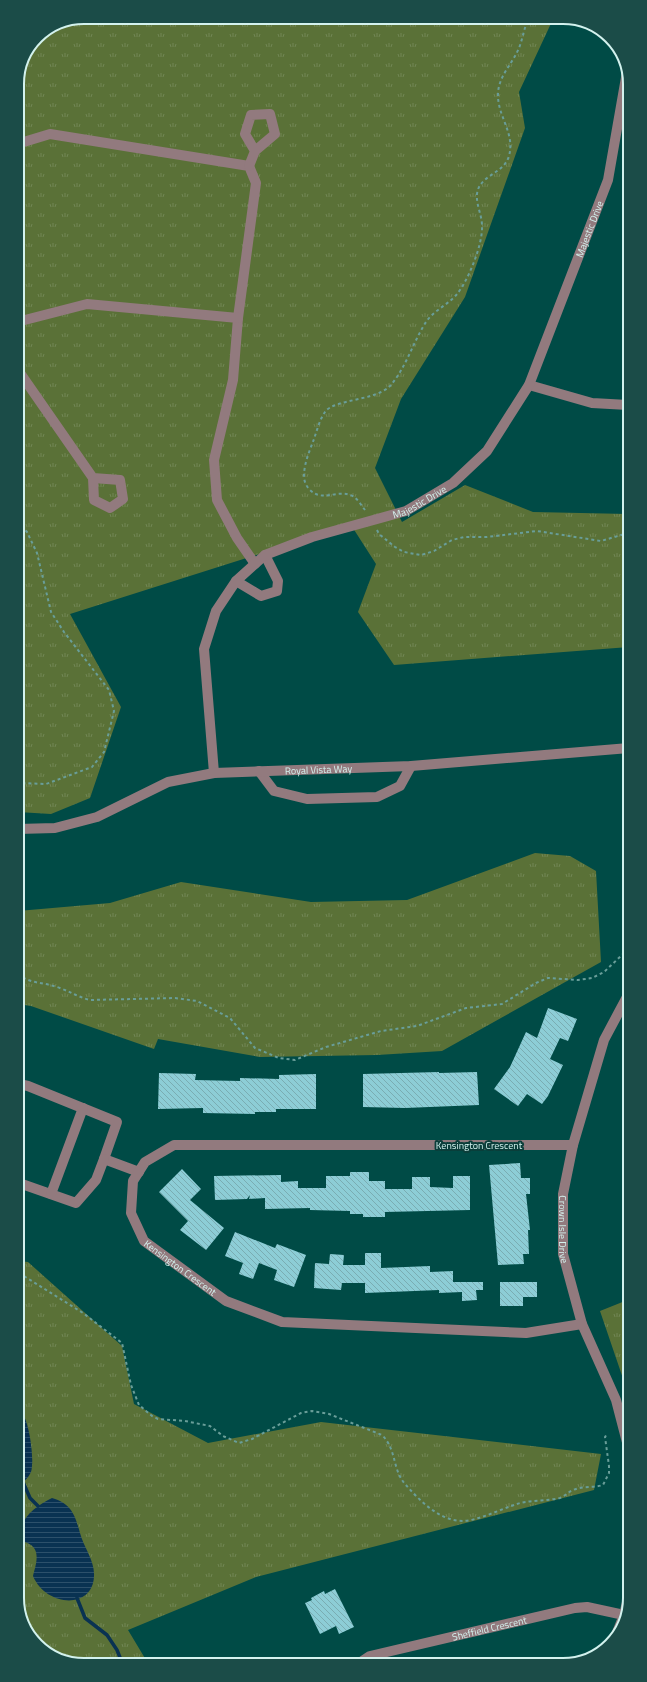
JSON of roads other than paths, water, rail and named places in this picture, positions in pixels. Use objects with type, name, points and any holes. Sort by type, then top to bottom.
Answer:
[{"type":"street","name":"Majestic Drive","points":[[214,773],[204,649],[216,611],[236,581],[265,555],[312,537],[406,511],[453,483],[487,451],[529,385],[608,180],[623,94]]},
{"type":"street","points":[[24,142],[50,134],[250,166]]},
{"type":"street","points":[[255,151],[250,166],[256,183],[238,318],[233,380],[214,460],[217,500],[237,538],[255,564]]},
{"type":"street","points":[[24,320],[87,304],[238,318]]},
{"type":"street","points":[[24,379],[93,478]]},
{"type":"street","points":[[529,385],[592,403],[623,405]]},
{"type":"street","points":[[236,581],[261,596],[277,591],[278,581],[265,555]]},
{"type":"street","name":"Royal Vista Way","points":[[24,829],[55,828],[97,817],[168,782],[214,773],[411,766],[623,748]]},
{"type":"street","points":[[614,749],[623,753]]},
{"type":"street","points":[[259,771],[274,791],[307,799],[376,797],[400,786],[411,766]]},
{"type":"street","name":"Crown Isle Drive","points":[[623,1004],[604,1040],[573,1145],[562,1194],[563,1254],[582,1324],[616,1400],[623,1427]]},
{"type":"street","points":[[24,1086],[118,1122],[96,1180],[76,1203],[24,1185]]},
{"type":"street","points":[[51,1194],[83,1108]]},
{"type":"street","name":"Kensington Crescent","points":[[573,1145],[174,1145],[145,1162],[133,1181],[131,1213],[144,1241],[226,1301],[282,1322],[526,1333],[582,1324]]},
{"type":"street","points":[[104,1159],[139,1172]]},
{"type":"street","name":"Sheffield Crescent","points":[[367,1658],[370,1656],[575,1608],[587,1607],[621,1614]]},
{"type":"water","points":[[24,1415],[32,1448],[32,1466],[28,1477],[24,1481]]},
{"type":"water","points":[[52,1498],[64,1503],[72,1511],[94,1570],[92,1587],[86,1595],[78,1599],[58,1599],[48,1594],[39,1586],[33,1576],[37,1556],[34,1548],[24,1542],[24,1521],[34,1509]]},
{"type":"waterway","points":[[24,1484],[30,1498],[38,1506]]},
{"type":"waterway","points":[[77,1598],[85,1618],[107,1635],[117,1650],[120,1658]]}]
